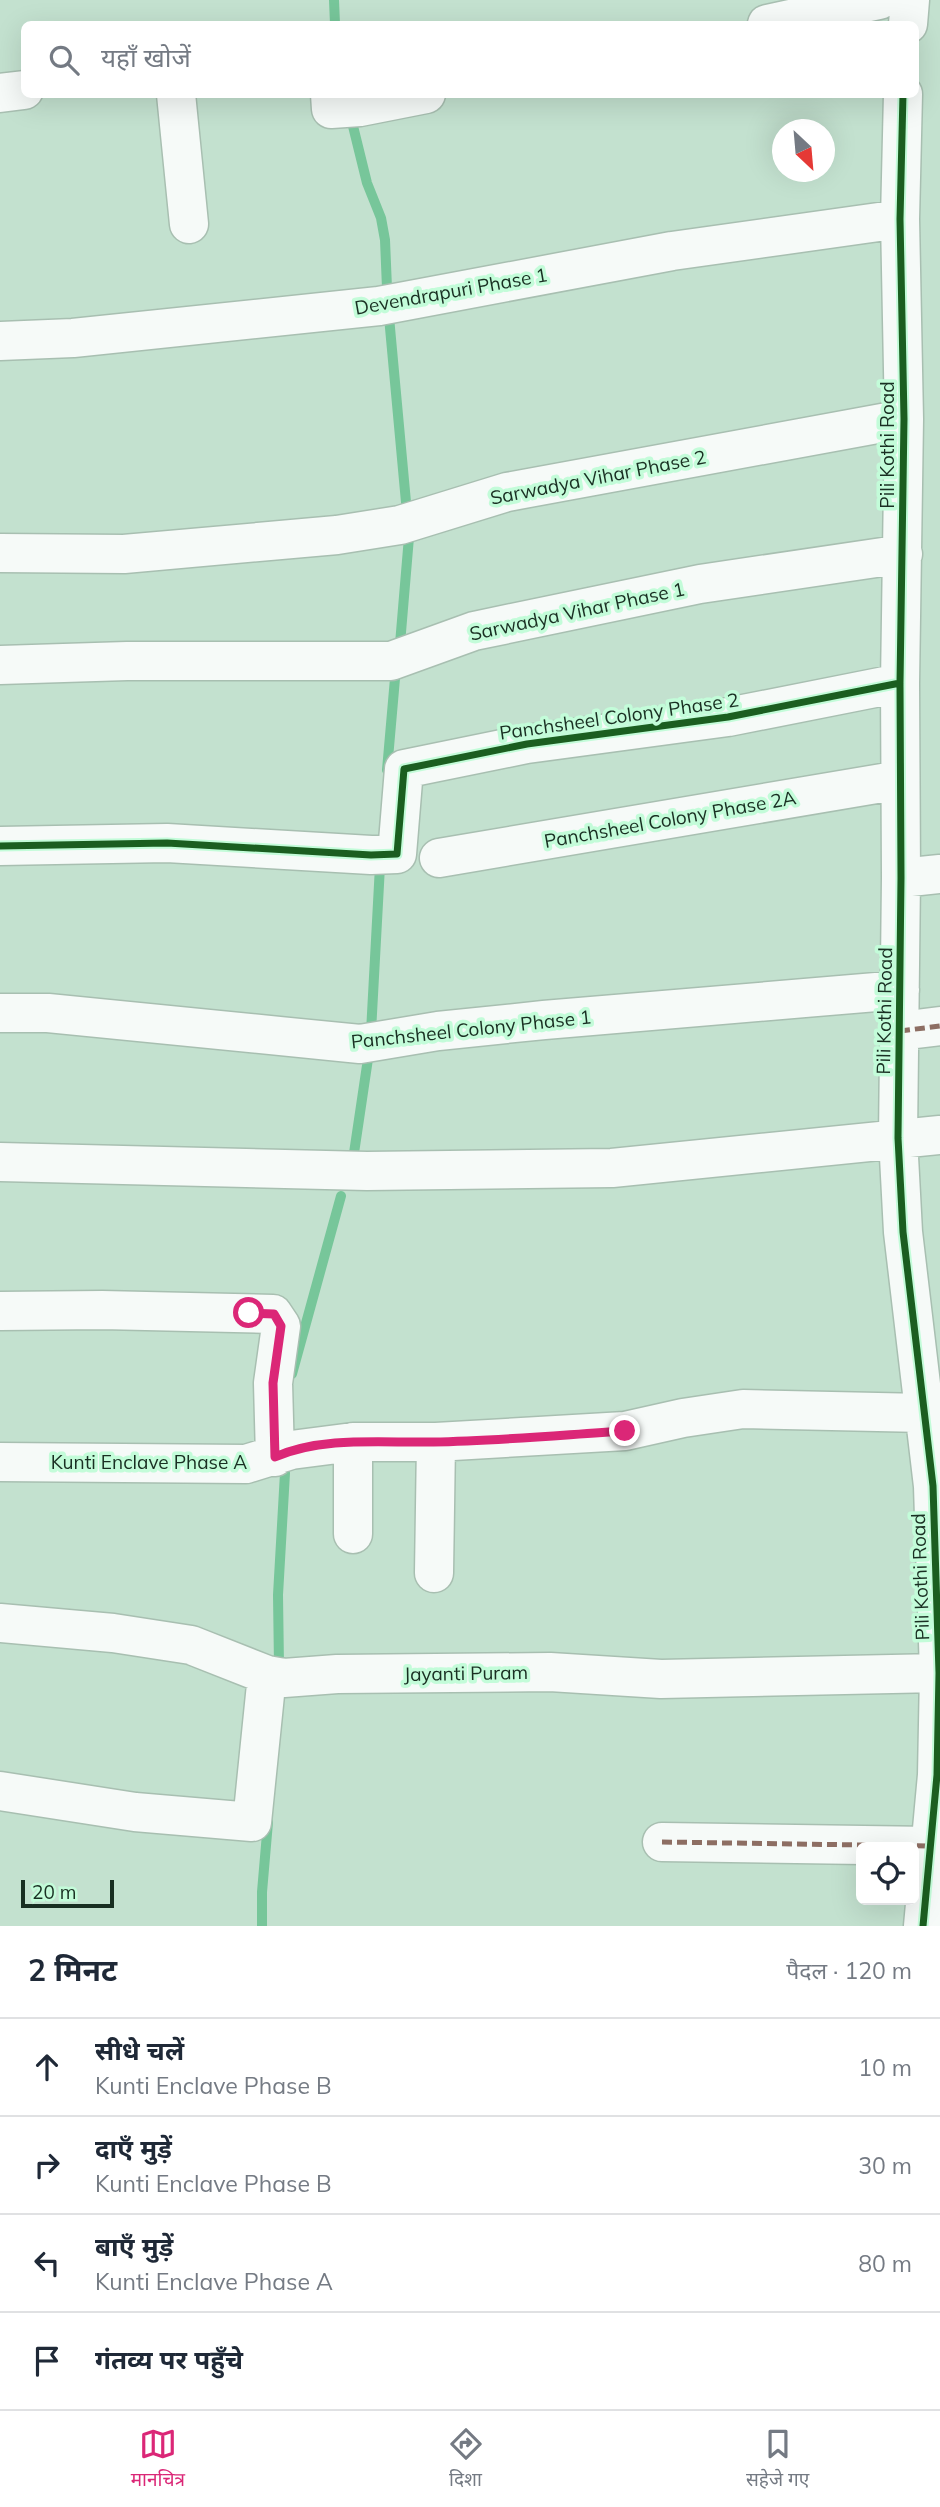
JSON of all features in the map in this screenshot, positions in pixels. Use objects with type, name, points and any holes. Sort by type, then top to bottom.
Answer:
[{"type":"street","points":[[781,21],[878,0]]},
{"type":"street","points":[[908,21],[911,0]]},
{"type":"street","points":[[0,93],[21,90]]},
{"type":"street","points":[[176,98],[189,224]]},
{"type":"street","points":[[330,98],[331,109],[360,107],[406,98]]},
{"type":"street","name":"Pili Kothi Road","points":[[903,98],[900,219],[904,419],[898,1138],[903,1232],[928,1345],[924,1413],[936,1486],[939,1673],[937,1775],[923,1926]]},
{"type":"street","name":"Devendrapuri Phase 1","points":[[0,341],[73,338],[379,306],[672,251],[900,219]]},
{"type":"street","name":"Sarwadya Vihar Phase 2","points":[[0,552],[124,554],[337,535],[400,525],[507,492],[904,419]]},
{"type":"street","name":"Sarwadya Vihar Phase 1","points":[[0,665],[127,661],[391,661],[488,628],[700,584],[903,554]]},
{"type":"street","name":"Panchsheel Colony Phase 2","points":[[0,846],[167,843],[371,855],[397,854],[404,769],[527,744],[728,717],[900,683]]},
{"type":"street","name":"Panchsheel Colony Phase 2A","points":[[439,858],[900,780]]},
{"type":"street","points":[[901,878],[940,874]]},
{"type":"street","name":"Panchsheel Colony Phase 1","points":[[0,1013],[75,1016],[360,1044],[438,1031],[544,1020],[900,990]]},
{"type":"street","points":[[900,1031],[940,1026]]},
{"type":"street","points":[[0,1162],[367,1171],[612,1168],[940,1135]]},
{"type":"street","points":[[0,1311],[102,1310],[274,1314],[281,1326],[273,1383],[275,1457]]},
{"type":"street","name":"Kunti Enclave Phase A","points":[[0,1462],[246,1464],[291,1450],[353,1442],[436,1442],[625,1431],[743,1409],[924,1413]]},
{"type":"street","points":[[353,1442],[353,1534]]},
{"type":"street","points":[[434,1573],[436,1442]]},
{"type":"street","name":"Jayanti Puram","points":[[0,1623],[113,1633],[191,1645],[267,1675],[285,1678],[337,1674],[550,1672],[661,1679],[939,1673]]},
{"type":"street","points":[[0,1791],[135,1812],[252,1822],[267,1675]]},
{"type":"street","points":[[662,1842],[932,1846]]},
{"type":"waterway","points":[[334,0],[335,21]]},
{"type":"waterway","points":[[351,118],[367,183],[381,218],[385,240],[387,288]]},
{"type":"waterway","points":[[389,317],[407,513]]},
{"type":"waterway","points":[[400,644],[409,537]]},
{"type":"waterway","points":[[387,770],[396,667]]},
{"type":"waterway","points":[[371,1032],[380,866]]},
{"type":"waterway","points":[[354,1153],[369,1052]]},
{"type":"waterway","points":[[292,1374],[341,1196]]},
{"type":"waterway","points":[[279,1666],[278,1595],[285,1473]]},
{"type":"waterway","points":[[262,1926],[268,1822]]},
{"type":"marked path","points":[[900,1031],[940,1026]]},
{"type":"marked path","points":[[662,1842],[931,1846]]},
{"type":"cycle path","points":[[903,98],[900,219],[904,419],[898,1138],[903,1232],[933,1486],[939,1673],[937,1775],[923,1926]]},
{"type":"cycle path","points":[[0,846],[167,843],[371,855],[397,854],[404,769],[527,744],[728,717],[900,683]]},
{"type":"route","points":[[249,1313],[274,1314],[281,1326],[273,1383],[275,1457],[291,1450],[353,1442],[436,1442],[625,1431]]}]
